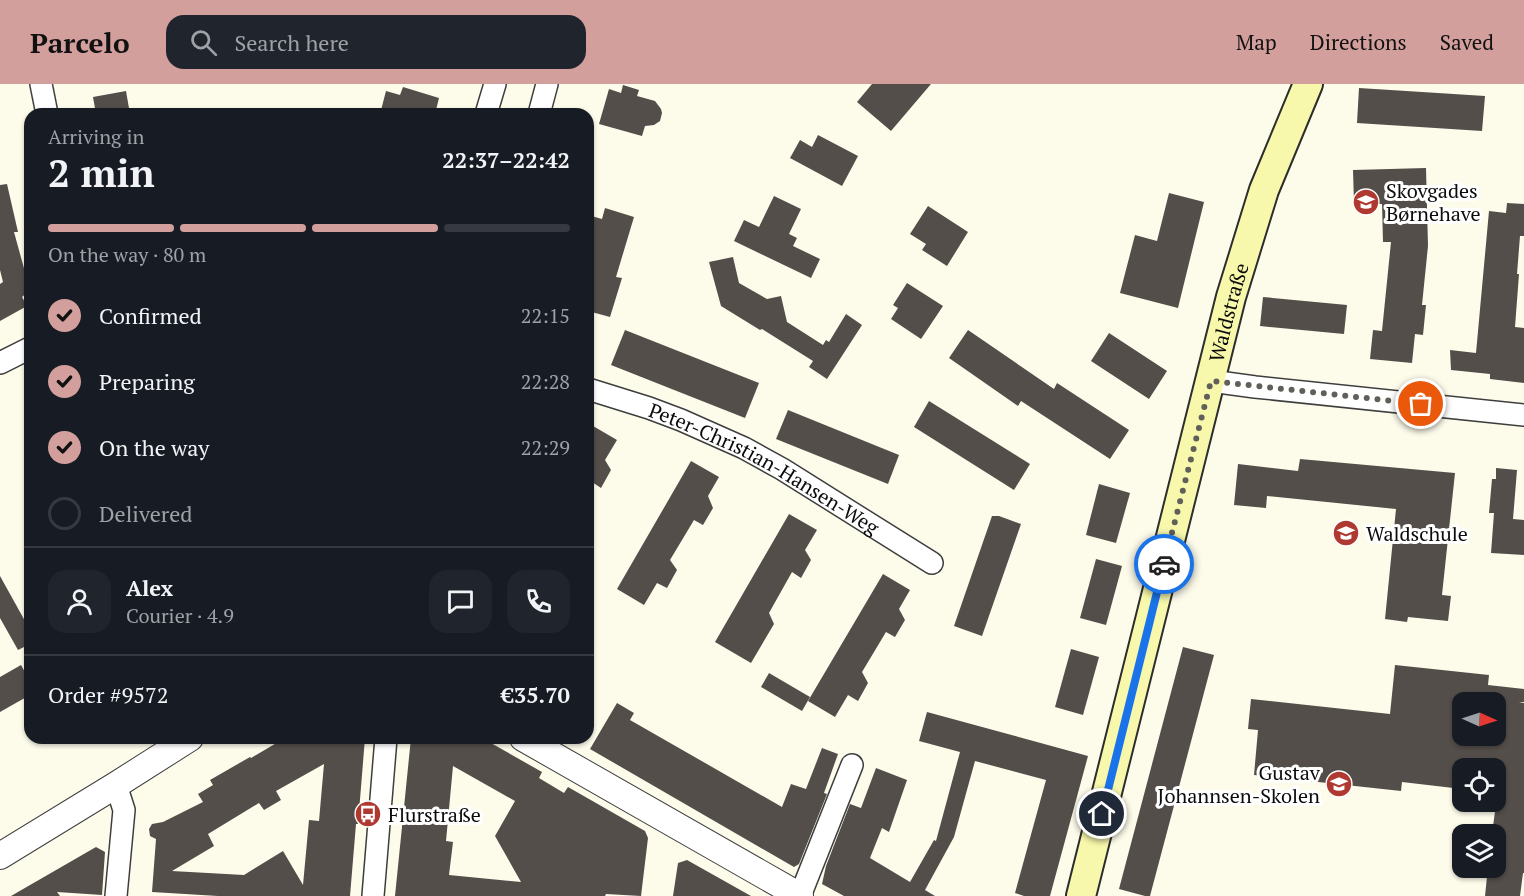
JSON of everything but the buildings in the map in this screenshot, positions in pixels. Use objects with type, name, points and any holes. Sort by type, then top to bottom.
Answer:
[{"type":"main road","name":"Waldstraße","points":[[1082,896],[1231,297],[1264,190],[1308,84]]},
{"type":"street","points":[[41,84],[46,108]]},
{"type":"street","points":[[488,108],[495,84]]},
{"type":"street","points":[[541,108],[547,84]]},
{"type":"street","points":[[0,363],[24,351]]},
{"type":"street","points":[[1211,381],[1524,415]]},
{"type":"street","name":"Peter-Christian-Hansen-Weg","points":[[594,391],[660,412],[744,448],[782,469],[932,563]]},
{"type":"street","points":[[0,856],[181,744]]},
{"type":"street","points":[[373,896],[386,744]]},
{"type":"street","points":[[534,744],[800,896],[852,765]]},
{"type":"street","points":[[116,785],[124,810],[116,896]]},
{"type":"way so far","points":[[1164,564],[1211,381],[1421,404]]},
{"type":"place","name":"Skovgades Børnehave","points":[[1366,202]]},
{"type":"place","name":"Waldschule","points":[[1346,533]]},
{"type":"place","name":"Gustav Johannsen-Skolen","points":[[1339,784]]},
{"type":"place","name":"Flurstraße","points":[[368,814]]},
{"type":"route","points":[[1102,814],[1164,564]]}]
